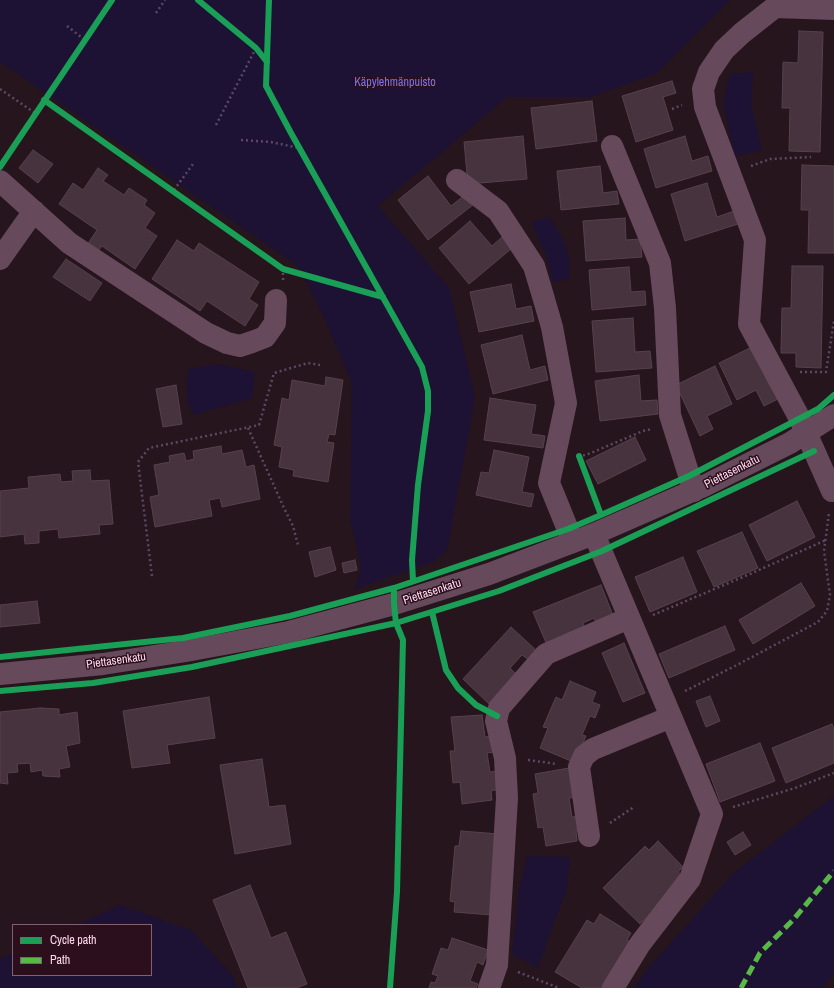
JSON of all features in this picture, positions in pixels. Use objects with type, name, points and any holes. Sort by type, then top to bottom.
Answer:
[{"type":"street","points":[[833,491],[800,419],[749,324],[755,240],[705,107],[703,89],[709,72],[724,50],[742,33],[775,7],[834,9]]},
{"type":"street","points":[[612,146],[660,263],[665,308],[670,415],[694,491]]},
{"type":"street","points":[[457,180],[498,211],[534,266],[552,327],[566,403],[549,483],[573,542]]},
{"type":"street","points":[[0,181],[69,242],[206,333],[240,346],[265,337],[275,323],[276,300]]},
{"type":"street","points":[[0,259],[34,211]]},
{"type":"street","name":"Piettasenkatu","points":[[0,674],[111,663],[186,651],[289,632],[394,604],[489,574],[594,534],[694,491],[806,434],[834,415]]},
{"type":"street","points":[[594,534],[712,814],[690,879],[640,944],[613,988]]},
{"type":"street","points":[[489,988],[497,965],[507,798],[505,758],[496,721],[499,708],[546,654],[631,621]]},
{"type":"street","points":[[589,836],[579,767],[584,756],[593,749],[668,709]]},
{"type":"path","points":[[156,13],[165,0]]},
{"type":"path","points":[[67,26],[85,40]]},
{"type":"path","points":[[81,46],[90,33]]},
{"type":"path","points":[[216,125],[258,51],[250,44]]},
{"type":"path","points":[[0,89],[35,113]]},
{"type":"path","points":[[31,119],[40,106]]},
{"type":"path","points":[[294,138],[303,154]]},
{"type":"path","points":[[241,140],[271,142],[299,148]]},
{"type":"path","points":[[730,174],[770,159],[811,157]]},
{"type":"path","points":[[174,190],[193,164]]},
{"type":"path","points":[[167,186],[182,196]]},
{"type":"path","points":[[277,264],[290,271]]},
{"type":"path","points":[[774,372],[826,372],[834,320]]},
{"type":"path","points":[[152,576],[138,462],[150,448],[259,425],[274,373],[308,364],[320,365]]},
{"type":"path","points":[[554,459],[586,455],[642,431],[673,424]]},
{"type":"path","points":[[248,428],[293,526],[298,545]]},
{"type":"path","points":[[579,456],[582,463]]},
{"type":"path","points":[[668,709],[735,666],[818,622],[826,611],[830,594],[824,551],[833,491]]},
{"type":"path","points":[[631,621],[750,574],[826,540]]},
{"type":"path","points":[[505,758],[579,767]]},
{"type":"path","points":[[712,814],[796,788],[834,773]]},
{"type":"path","points":[[497,965],[559,988]]},
{"type":"green space","name":"Käpylehmänpuisto","points":[[0,0],[730,0],[657,73],[591,97],[507,97],[378,206],[449,288],[475,397],[447,551],[433,562],[355,589],[361,568],[350,518],[352,383],[322,313],[298,266],[0,62]]},
{"type":"green space","points":[[753,72],[751,104],[762,151],[735,156],[723,103],[730,74]]},
{"type":"green space","points":[[549,217],[562,237],[566,247],[569,259],[570,279],[553,282],[546,255],[531,222]]},
{"type":"green space","points":[[218,364],[255,372],[252,398],[194,415],[187,400],[188,369]]},
{"type":"green space","points":[[834,796],[834,972],[823,988],[634,988],[649,967],[735,872]]},
{"type":"green space","points":[[527,856],[570,857],[567,887],[538,968],[512,954],[519,891]]},
{"type":"green space","points":[[120,905],[191,930],[233,976],[237,988],[0,988],[0,959],[12,953],[12,976],[152,976],[152,924],[78,924]]},
{"type":"building","points":[[799,31],[823,32],[820,152],[789,151],[790,108],[782,108],[783,62],[798,63]]},
{"type":"building","points":[[672,81],[676,93],[663,97],[673,130],[636,142],[622,96]]},
{"type":"building","points":[[592,101],[597,141],[536,149],[531,108]]},
{"type":"building","points":[[523,136],[527,179],[468,184],[464,142]]},
{"type":"building","points":[[685,136],[692,161],[708,156],[712,171],[656,188],[644,149]]},
{"type":"building","points":[[33,150],[53,164],[38,183],[19,168]]},
{"type":"building","points":[[802,165],[834,166],[834,253],[808,253],[809,210],[801,210]]},
{"type":"building","points":[[600,166],[603,193],[617,191],[619,204],[561,210],[557,171]]},
{"type":"building","points":[[98,168],[108,175],[103,181],[124,195],[129,188],[147,200],[144,205],[155,213],[145,228],[157,236],[135,269],[102,246],[97,252],[87,245],[97,230],[59,204],[73,183],[83,190]]},
{"type":"building","points":[[428,176],[451,206],[466,194],[474,204],[428,240],[398,200]]},
{"type":"building","points":[[707,183],[717,217],[737,210],[741,223],[685,241],[671,194]]},
{"type":"building","points":[[625,218],[626,240],[640,239],[642,257],[586,261],[583,221]]},
{"type":"building","points":[[470,221],[492,246],[502,237],[511,249],[469,284],[439,248]]},
{"type":"building","points":[[177,240],[194,251],[199,243],[259,282],[249,299],[258,305],[245,326],[207,301],[200,311],[152,279]]},
{"type":"building","points":[[66,259],[102,283],[90,301],[53,277]]},
{"type":"building","points":[[792,266],[823,266],[821,368],[796,367],[796,353],[781,353],[782,308],[791,308]]},
{"type":"building","points":[[629,267],[631,292],[645,291],[646,305],[592,310],[589,270]]},
{"type":"building","points":[[511,284],[516,309],[531,306],[534,321],[479,332],[470,292]]},
{"type":"building","points":[[633,318],[635,352],[650,351],[652,368],[596,372],[592,321]]},
{"type":"building","points":[[522,335],[530,370],[545,366],[548,380],[493,394],[481,345]]},
{"type":"building","points":[[754,346],[780,398],[764,406],[756,390],[737,400],[719,363]]},
{"type":"building","points":[[715,366],[732,404],[707,416],[713,429],[700,436],[676,385]]},
{"type":"building","points":[[639,375],[641,401],[657,400],[658,414],[600,421],[595,381]]},
{"type":"building","points":[[326,377],[343,380],[335,435],[329,434],[327,442],[334,443],[328,482],[293,476],[294,470],[279,467],[282,447],[274,445],[282,398],[289,400],[292,380],[325,386]]},
{"type":"building","points":[[176,385],[182,424],[163,427],[156,389]]},
{"type":"building","points":[[490,398],[536,405],[531,434],[545,436],[543,448],[484,440]]},
{"type":"building","points":[[635,437],[646,460],[598,484],[586,461]]},
{"type":"building","points":[[221,446],[222,454],[242,450],[246,467],[254,465],[260,499],[222,507],[220,498],[209,500],[212,516],[155,527],[150,497],[159,495],[154,465],[170,462],[169,456],[184,453],[186,461],[194,459],[193,451]]},
{"type":"building","points":[[494,450],[529,457],[522,492],[534,494],[531,507],[476,495],[481,472],[489,473]]},
{"type":"building","points":[[90,470],[91,481],[109,480],[113,524],[99,525],[100,534],[59,538],[58,529],[39,531],[39,543],[25,544],[24,534],[0,537],[0,491],[29,488],[28,477],[60,474],[61,482],[73,481],[72,471]]},
{"type":"building","points":[[797,501],[815,537],[767,561],[749,525]]},
{"type":"building","points":[[742,532],[758,568],[714,587],[697,551]]},
{"type":"building","points":[[330,547],[336,570],[315,577],[309,552]]},
{"type":"building","points":[[683,557],[697,592],[650,612],[635,577]]},
{"type":"building","points":[[355,560],[357,570],[344,573],[342,563]]},
{"type":"building","points":[[801,583],[815,606],[753,644],[739,620]]},
{"type":"building","points":[[601,585],[614,618],[597,625],[594,618],[583,623],[586,630],[547,645],[533,612]]},
{"type":"building","points":[[37,601],[40,623],[0,627],[0,605]]},
{"type":"building","points":[[725,626],[735,650],[669,678],[659,654]]},
{"type":"building","points":[[511,627],[537,651],[529,660],[522,655],[510,668],[516,674],[489,704],[463,679]]},
{"type":"building","points":[[624,643],[645,693],[623,702],[602,653]]},
{"type":"building","points":[[570,681],[596,692],[592,702],[600,705],[595,718],[590,716],[582,735],[586,736],[579,753],[571,761],[540,748],[548,728],[543,727],[556,697],[562,700]]},
{"type":"building","points":[[710,696],[720,721],[706,727],[696,701]]},
{"type":"building","points":[[209,697],[215,738],[167,745],[170,763],[132,768],[123,711]]},
{"type":"building","points":[[40,708],[59,709],[59,715],[77,712],[80,743],[66,746],[70,767],[59,769],[60,777],[43,776],[42,770],[31,772],[30,763],[17,764],[18,772],[7,773],[8,784],[0,783],[0,712]]},
{"type":"building","points":[[482,715],[485,737],[493,736],[495,752],[487,753],[490,772],[497,771],[499,789],[491,791],[492,800],[462,804],[460,782],[453,783],[450,751],[455,751],[451,717]]},
{"type":"building","points":[[832,724],[834,729],[834,763],[786,783],[772,748]]},
{"type":"building","points":[[760,743],[775,781],[720,802],[706,764]]},
{"type":"building","points":[[262,759],[269,807],[285,805],[291,844],[235,854],[220,765]]},
{"type":"building","points":[[569,768],[580,797],[569,798],[572,817],[581,816],[584,830],[576,831],[577,841],[546,846],[543,827],[538,828],[533,794],[538,793],[535,774]]},
{"type":"building","points":[[461,831],[499,834],[492,915],[454,912],[455,902],[450,901],[455,846],[459,846]]},
{"type":"building","points":[[743,832],[751,845],[735,855],[727,842]]},
{"type":"building","points":[[658,841],[683,867],[678,872],[685,878],[640,924],[603,888],[645,846],[649,850]]},
{"type":"building","points":[[250,885],[271,938],[286,932],[307,984],[296,988],[248,988],[213,900]]},
{"type":"building","points":[[600,914],[631,933],[627,940],[633,943],[605,988],[582,988],[555,972],[587,920],[594,924]]},
{"type":"building","points":[[452,938],[488,950],[483,965],[477,962],[470,981],[478,984],[476,988],[429,988],[431,982],[435,983],[438,976],[432,974],[441,948],[448,950]]},
{"type":"marked path","points":[[741,988],[760,953],[793,920],[834,871]]},
{"type":"cycle path","points":[[0,167],[112,0]]},
{"type":"cycle path","points":[[198,0],[256,48],[267,62]]},
{"type":"cycle path","points":[[269,0],[266,86],[422,367],[428,391],[428,411],[418,485],[412,560],[413,581]]},
{"type":"cycle path","points":[[44,100],[283,269],[383,297]]},
{"type":"cycle path","points":[[0,657],[183,638],[290,616],[394,588],[568,529],[601,515],[689,476],[818,409],[834,395]]},
{"type":"cycle path","points":[[0,691],[93,683],[192,667],[396,623],[499,591],[602,551],[814,451]]},
{"type":"cycle path","points":[[579,456],[601,515]]},
{"type":"cycle path","points":[[390,988],[397,892],[403,640],[396,623],[394,588]]},
{"type":"cycle path","points":[[432,612],[446,670],[458,688],[476,705],[497,716]]}]
